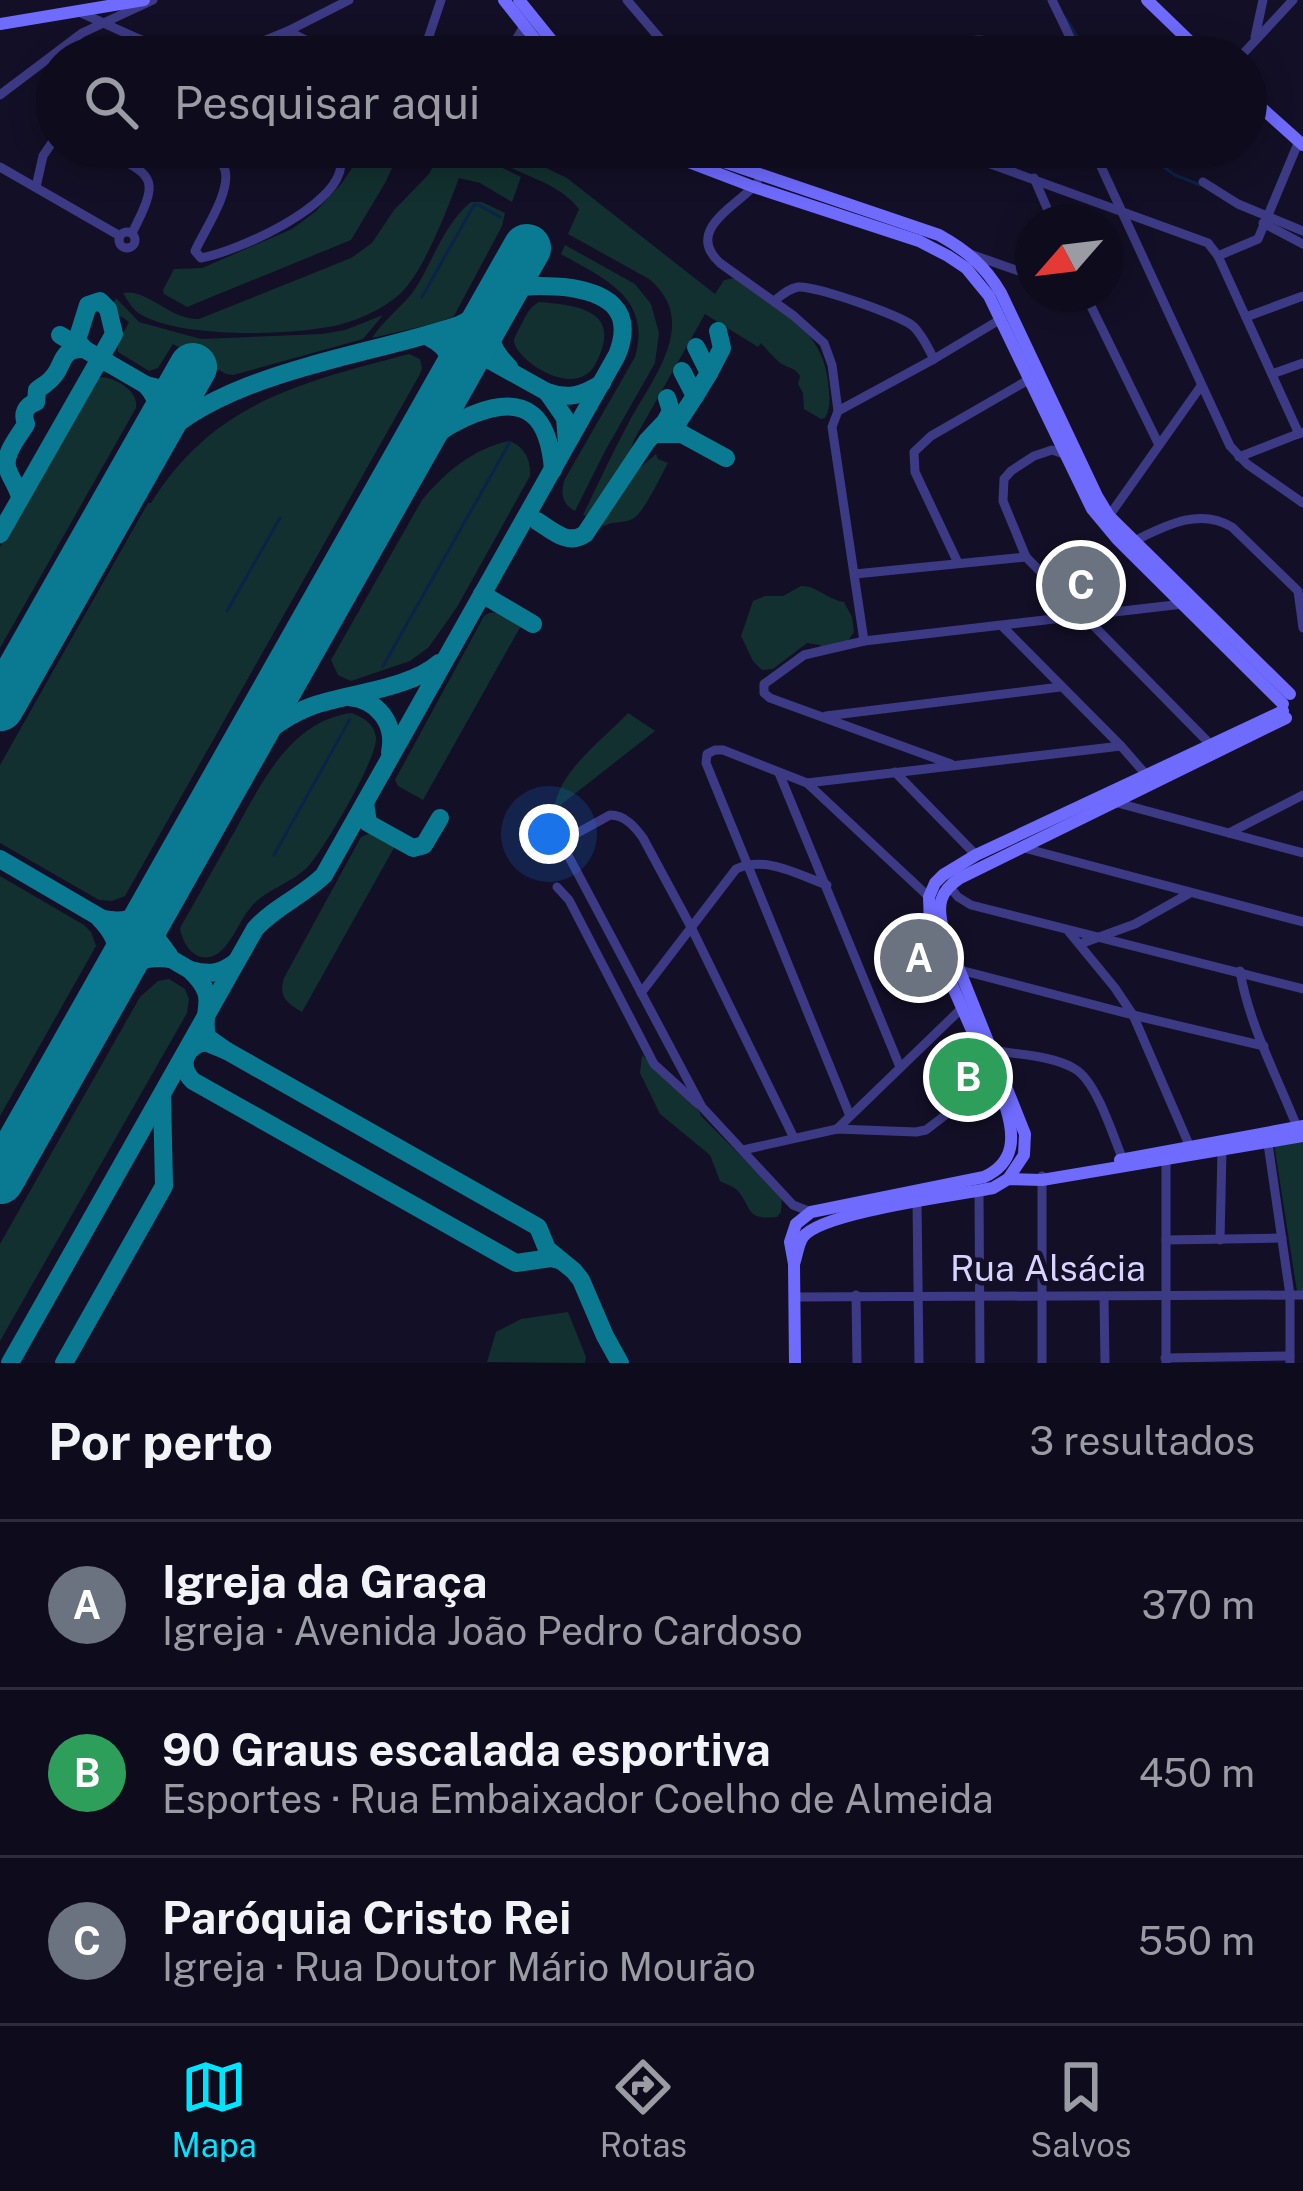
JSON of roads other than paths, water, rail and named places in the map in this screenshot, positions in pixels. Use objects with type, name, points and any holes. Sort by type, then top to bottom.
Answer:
[{"type":"main road","points":[[0,24],[78,11],[96,3],[149,0]]},
{"type":"main road","points":[[504,0],[532,36]]},
{"type":"main road","points":[[519,0],[548,36]]},
{"type":"main road","points":[[1154,2],[1186,36]]},
{"type":"main road","points":[[1267,113],[1301,143]]},
{"type":"main road","points":[[703,168],[919,242],[948,256],[978,280],[1103,523],[1291,707]]},
{"type":"main road","points":[[745,168],[939,236],[970,254],[996,285],[1109,516],[1291,707]]},
{"type":"main road","points":[[799,1232],[851,1215],[993,1188],[1027,1144],[940,915],[942,893],[1114,802],[1210,744],[1291,707]]},
{"type":"main road","points":[[1008,1169],[1012,1127],[930,925],[929,896],[943,874],[976,855],[1149,778],[1291,707]]},
{"type":"main road","points":[[1042,1177],[1301,1130]]},
{"type":"main road","points":[[795,1363],[790,1242],[811,1212],[1008,1169],[1042,1177],[1166,1162],[1267,1137]]},
{"type":"main road","points":[[811,1212],[814,1228]]},
{"type":"street","points":[[83,36],[149,0]]},
{"type":"street","points":[[276,36],[349,0]]},
{"type":"street","points":[[429,36],[441,0]]},
{"type":"street","points":[[627,0],[658,36]]},
{"type":"street","points":[[1052,0],[1069,36]]},
{"type":"street","points":[[1255,36],[1263,0]]},
{"type":"street","points":[[1259,36],[1293,0]]},
{"type":"street","points":[[96,3],[130,36]]},
{"type":"street","points":[[78,11],[111,22]]},
{"type":"street","points":[[1259,18],[1274,20]]},
{"type":"street","points":[[518,36],[524,26]]},
{"type":"street","points":[[288,31],[298,36]]},
{"type":"street","points":[[0,95],[36,67]]},
{"type":"street","points":[[1258,238],[1301,143]]},
{"type":"street","points":[[0,167],[126,234],[151,194],[147,179],[136,168]]},
{"type":"street","points":[[36,187],[40,168]]},
{"type":"street","points":[[222,168],[226,178],[220,201],[194,251],[197,256],[208,257],[292,222],[333,185],[341,168]]},
{"type":"street","points":[[711,171],[716,168]]},
{"type":"street","points":[[1005,168],[1106,204]]},
{"type":"street","points":[[1102,168],[1120,204]]},
{"type":"street","points":[[763,175],[711,225],[706,242],[720,263],[824,344],[832,365],[838,411],[832,427],[864,641]]},
{"type":"street","points":[[1034,178],[1046,204]]},
{"type":"street","points":[[1203,182],[1303,244]]},
{"type":"street","points":[[1123,210],[1208,243],[1301,433],[1239,457]]},
{"type":"street","points":[[1123,210],[1222,433],[1239,457],[1303,503]]},
{"type":"street","points":[[1265,220],[1303,231]]},
{"type":"street","points":[[1218,256],[1281,232]]},
{"type":"street","points":[[970,254],[1015,268]]},
{"type":"street","points":[[996,285],[1015,272]]},
{"type":"street","points":[[774,302],[792,289],[814,288],[893,315],[916,328],[934,359]]},
{"type":"street","points":[[1246,317],[1303,296]]},
{"type":"street","points":[[1092,312],[1159,445]]},
{"type":"street","points":[[838,411],[1000,319]]},
{"type":"street","points":[[1272,374],[1303,363]]},
{"type":"street","points":[[958,563],[915,472],[914,452],[931,436],[1030,379]]},
{"type":"street","points":[[1109,516],[1201,386]]},
{"type":"street","points":[[1064,454],[1052,450],[1034,456],[1004,479],[1006,514],[1026,557],[1210,744]]},
{"type":"street","points":[[1134,541],[1184,520],[1215,518],[1232,526],[1300,591],[1303,628]]},
{"type":"street","points":[[855,574],[1026,557]]},
{"type":"street","points":[[1063,618],[1067,600]]},
{"type":"street","points":[[951,764],[770,698],[764,684],[804,655],[864,641],[1184,604]]},
{"type":"street","points":[[1100,632],[1108,614]]},
{"type":"street","points":[[1002,626],[1149,778]]},
{"type":"street","points":[[821,717],[1060,687]]},
{"type":"street","points":[[850,1116],[745,865],[706,764],[707,754],[723,750],[807,782],[1121,746]]},
{"type":"street","points":[[901,771],[911,760],[905,747]]},
{"type":"street","points":[[923,754],[924,768]]},
{"type":"street","points":[[901,771],[976,855]]},
{"type":"street","points":[[779,773],[900,1067]]},
{"type":"street","points":[[807,782],[929,896]]},
{"type":"street","points":[[1229,833],[1303,795]]},
{"type":"street","points":[[1114,802],[1303,853]]},
{"type":"street","points":[[702,1107],[561,842],[604,817],[616,815],[635,827],[691,927],[794,1138]]},
{"type":"street","points":[[1050,854],[1046,844],[1052,833]]},
{"type":"street","points":[[1022,847],[1303,922]]},
{"type":"street","points":[[641,993],[728,878],[745,865],[770,865],[827,884]]},
{"type":"street","points":[[949,886],[971,905],[1303,989]]},
{"type":"street","points":[[557,887],[569,900],[653,1064],[702,1107],[793,1205],[811,1212]]},
{"type":"street","points":[[1080,944],[1135,924],[1190,893]]},
{"type":"street","points":[[585,931],[603,922]]},
{"type":"street","points":[[1133,947],[1130,932],[1135,924]]},
{"type":"street","points":[[1065,928],[1133,1016],[1190,1147]]},
{"type":"street","points":[[960,970],[1264,1046]]},
{"type":"street","points":[[1240,971],[1264,1046],[1301,1130]]},
{"type":"street","points":[[1243,988],[1256,977]]},
{"type":"street","points":[[1104,1007],[1115,988]]},
{"type":"street","points":[[837,1129],[962,1008]]},
{"type":"street","points":[[1150,1051],[1145,1030],[1157,1020]]},
{"type":"street","points":[[992,1050],[1059,1063],[1083,1075],[1123,1160]]},
{"type":"street","points":[[743,1150],[837,1129],[926,1130],[992,1078]]},
{"type":"street","points":[[1166,1162],[1166,1360],[1290,1360],[1289,1295],[1267,1137]]},
{"type":"street","points":[[1220,1240],[1222,1150]]},
{"type":"street","points":[[1042,1177],[1042,1363]]},
{"type":"street","points":[[979,1191],[980,1363]]},
{"type":"street","points":[[917,1202],[920,1363]]},
{"type":"street","points":[[793,1205],[799,1232]]},
{"type":"street","points":[[1166,1240],[1282,1238]]},
{"type":"street","points":[[856,1295],[857,1363]]},
{"type":"street","name":"Rua Alsácia","points":[[794,1297],[1303,1295]]},
{"type":"street","points":[[1103,1296],[1105,1363]]},
{"type":"waterway","points":[[1065,17],[1077,36]]},
{"type":"waterway","points":[[1165,168],[1200,185]]},
{"type":"waterway","points":[[422,297],[474,205],[500,217]]},
{"type":"waterway","points":[[383,666],[510,442]]},
{"type":"waterway","points":[[227,611],[280,518]]},
{"type":"waterway","points":[[274,855],[350,719]]},
{"type":"place","name":"Paróquia Cristo Rei","points":[[1081,585]]},
{"type":"place","name":"Igreja da Graça","points":[[919,958]]},
{"type":"place","name":"90 Graus escalada esportiva","points":[[968,1077]]}]
